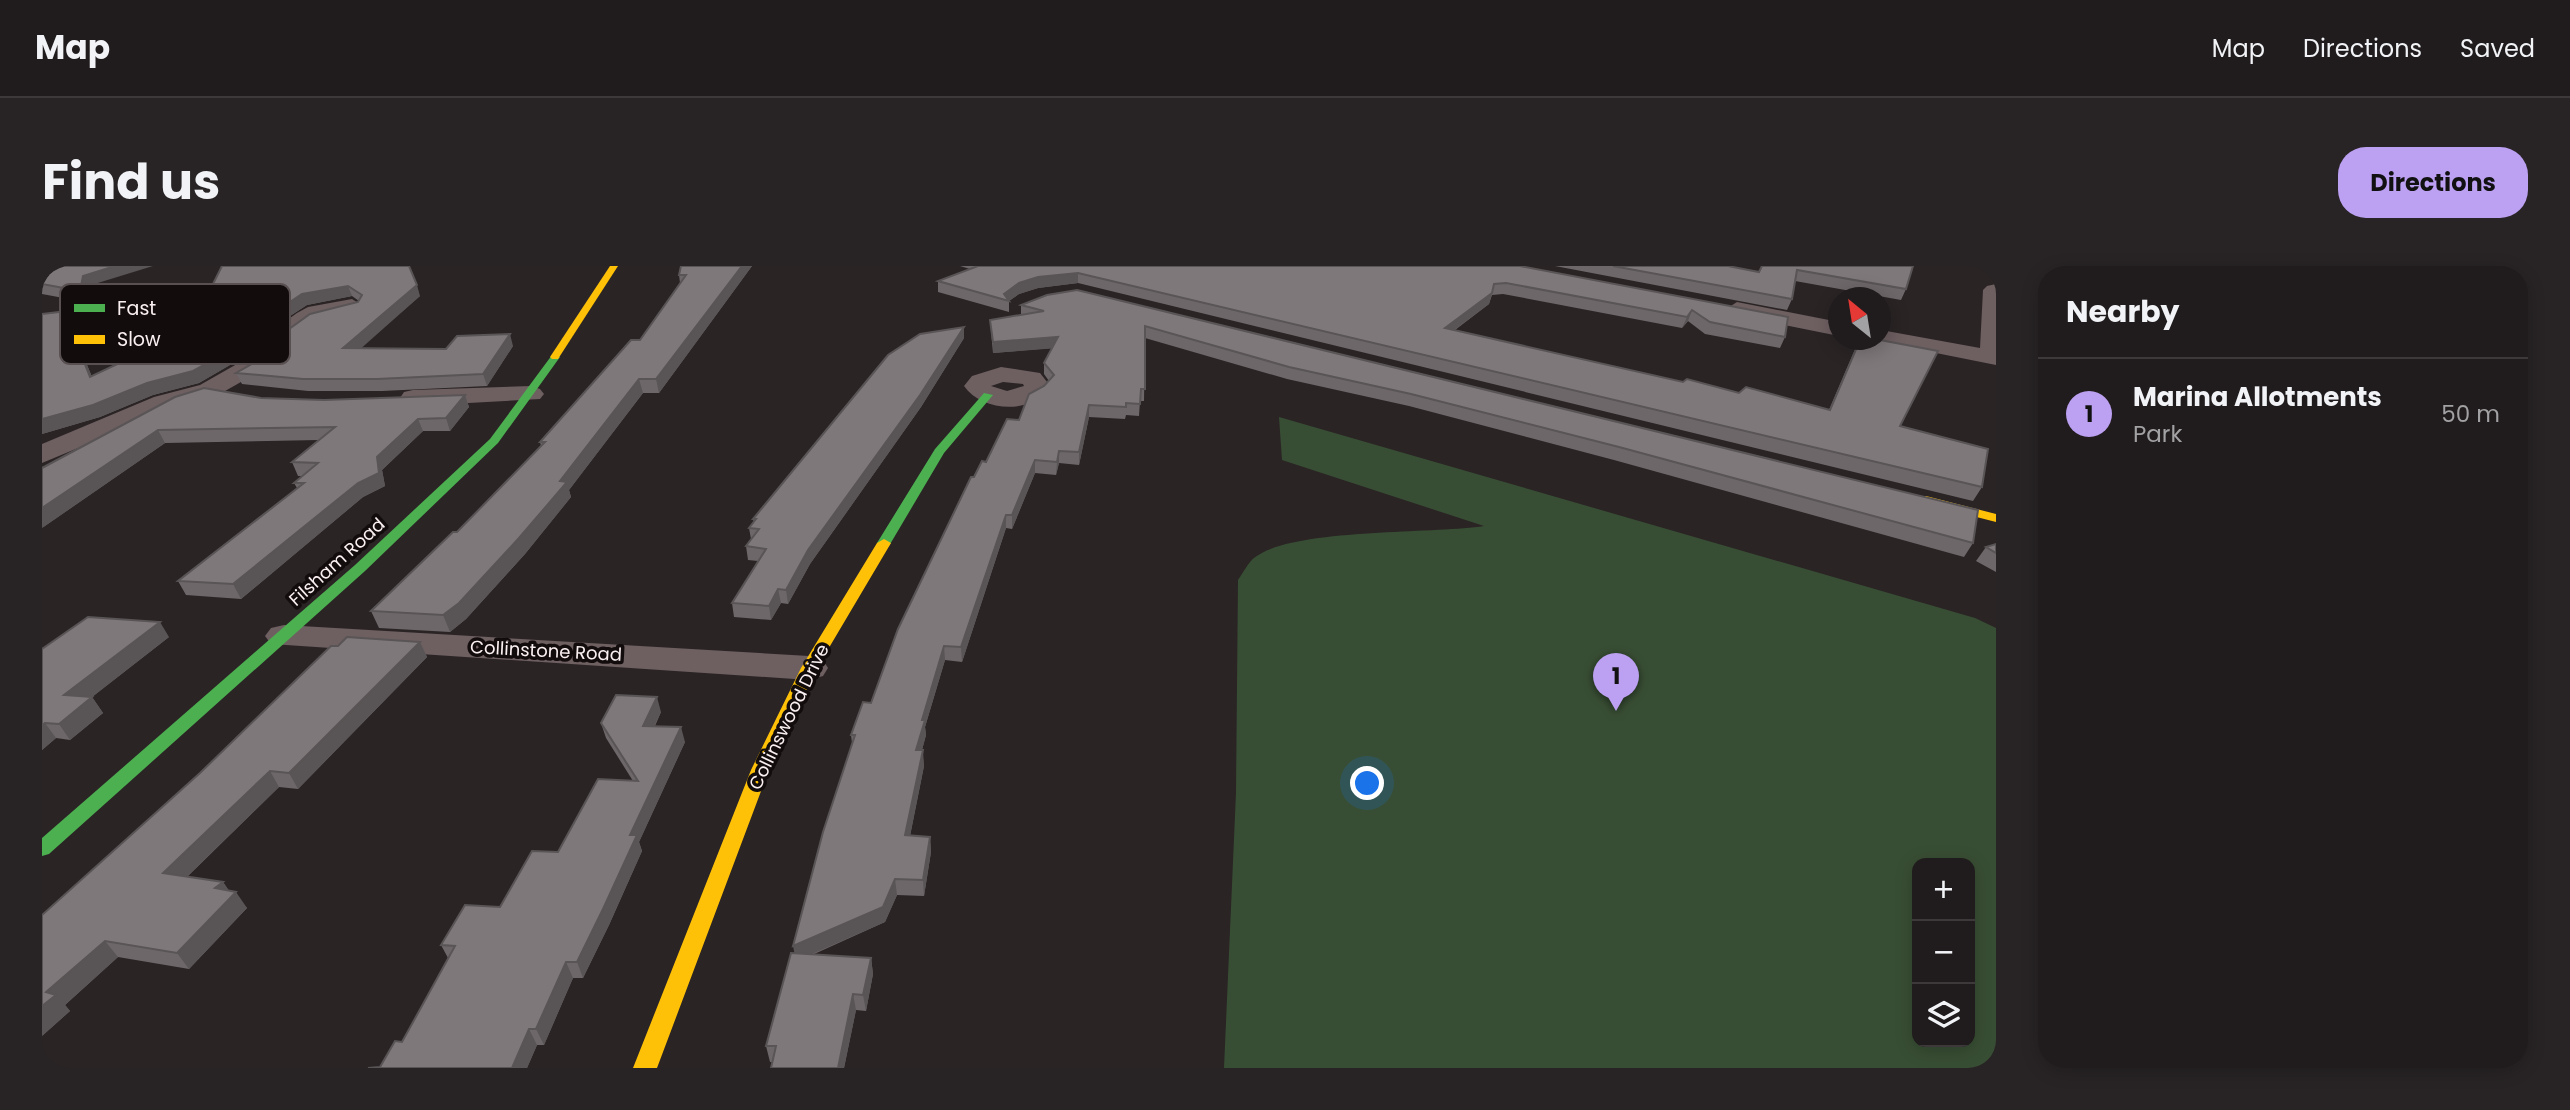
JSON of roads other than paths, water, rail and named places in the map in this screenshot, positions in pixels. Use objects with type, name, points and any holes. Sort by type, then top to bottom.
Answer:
[{"type":"street","name":"Filsham Road","points":[[42,849],[450,486],[494,441],[531,394],[614,266]]},
{"type":"street","points":[[1891,339],[1994,358],[1994,290]]},
{"type":"street","points":[[1713,305],[1828,327]]},
{"type":"street","points":[[290,326],[307,310],[352,306]]},
{"type":"street","points":[[42,454],[163,403],[209,390],[254,364]]},
{"type":"street","points":[[209,390],[244,396]]},
{"type":"street","points":[[383,400],[531,394]]},
{"type":"street","name":"Collinswood Drive","points":[[645,1068],[760,770],[809,668],[939,451],[988,395]]},
{"type":"street","points":[[1905,495],[1996,518]]},
{"type":"street","name":"Collinstone Road","points":[[284,636],[809,668]]},
{"type":"place","name":"Marina Allotments","points":[[1616,711]]}]
